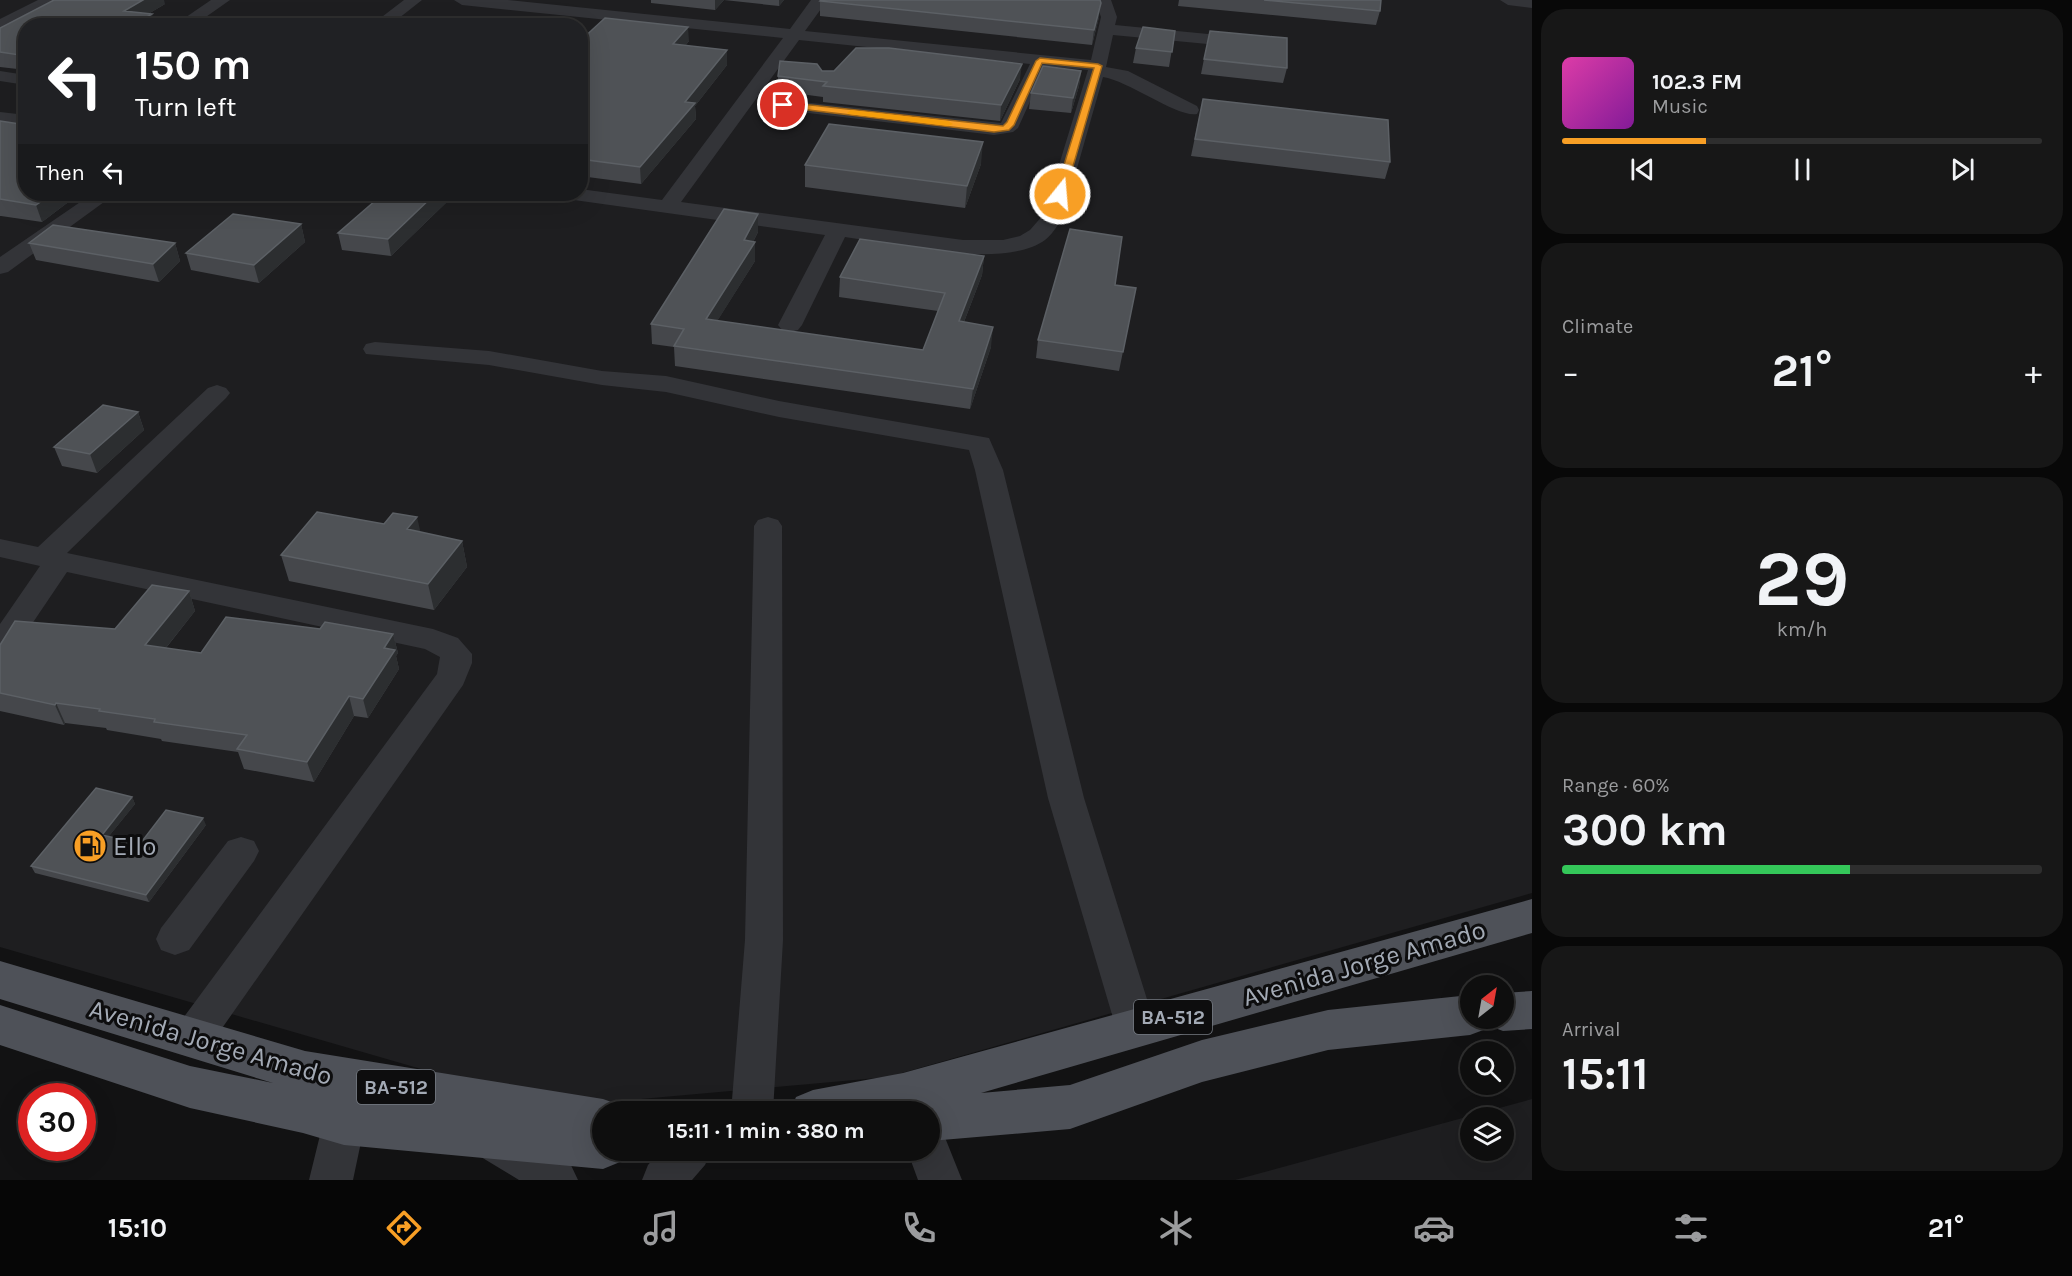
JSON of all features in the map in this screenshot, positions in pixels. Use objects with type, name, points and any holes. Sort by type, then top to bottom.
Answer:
[{"type":"main road","name":"Avenida Jorge Amado","points":[[868,1101],[903,1094],[1532,916]]},
{"type":"main road","name":"Avenida Jorge Amado","points":[[0,980],[305,1072],[592,1119]]},
{"type":"main road","points":[[1514,1011],[1532,1010]]},
{"type":"main road","name":"BA-512","points":[[940,1118],[1070,1107],[1202,1061],[1328,1030],[1460,1016]]},
{"type":"main road","name":"Avenida Jorge Amado","points":[[0,1025],[190,1087],[303,1111],[344,1123],[592,1145]]},
{"type":"street","points":[[0,26],[50,0]]},
{"type":"street","points":[[193,18],[222,0]]},
{"type":"street","points":[[389,18],[414,0]]},
{"type":"street","points":[[462,0],[535,4],[604,15],[876,44],[1036,68]]},
{"type":"street","points":[[588,29],[620,0]]},
{"type":"street","points":[[588,196],[963,247],[1011,245],[1040,235],[1048,227],[1054,214],[1097,69],[1109,17],[1103,0]]},
{"type":"street","points":[[1508,0],[1532,3]]},
{"type":"street","points":[[668,206],[818,2]]},
{"type":"street","points":[[166,14],[179,18]]},
{"type":"street","points":[[876,44],[886,32],[909,29]]},
{"type":"street","points":[[1106,29],[1239,42]]},
{"type":"street","points":[[849,56],[1036,68],[1097,69],[1122,75],[1190,110]]},
{"type":"street","points":[[783,105],[813,102],[994,129],[1006,128],[1011,124],[1036,68]]},
{"type":"street","points":[[0,76],[18,79]]},
{"type":"street","points":[[0,118],[18,120]]},
{"type":"street","points":[[0,267],[95,201]]},
{"type":"street","points":[[790,325],[838,230]]},
{"type":"street","points":[[375,349],[489,358],[602,378],[666,384],[779,410],[980,444],[1066,798],[1136,1028]]},
{"type":"street","points":[[0,647],[51,559],[217,393]]},
{"type":"street","points":[[753,1101],[764,940],[768,526]]},
{"type":"street","points":[[0,548],[433,640],[447,645],[456,654],[452,677],[192,1038]]},
{"type":"street","points":[[175,939],[241,851]]},
{"type":"street","points":[[331,1180],[344,1123]]},
{"type":"street","points":[[484,1134],[556,1180]]},
{"type":"street","points":[[664,1180],[680,1161]]},
{"type":"street","points":[[933,1161],[940,1180]]},
{"type":"shaded area","points":[[0,0],[1532,0],[1532,893],[888,1077],[592,1102],[466,1082],[0,947]]},
{"type":"shaded area","points":[[1532,1099],[1532,1180],[1235,1180],[1460,1119],[1460,1161],[1514,1161],[1514,1107],[1503,1107]]},
{"type":"building","points":[[54,0],[143,0],[124,11],[152,14],[145,18],[19,18]]},
{"type":"building","points":[[821,0],[1100,0],[1101,3],[1094,30]]},
{"type":"building","points":[[1264,0],[1381,0],[1380,11]]},
{"type":"building","points":[[605,18],[688,27],[673,44],[727,50],[685,102],[695,103],[640,167],[588,160],[588,34]]},
{"type":"building","points":[[18,19],[18,55],[0,52],[0,28]]},
{"type":"building","points":[[1143,27],[1175,31],[1172,52],[1136,48]]},
{"type":"building","points":[[1210,31],[1287,38],[1287,68],[1204,59]]},
{"type":"building","points":[[856,48],[889,48],[1022,64],[1001,105],[823,86],[827,82],[778,76],[780,61],[817,64],[822,71],[834,71]]},
{"type":"building","points":[[1043,66],[1081,71],[1073,98],[1031,93]]},
{"type":"building","points":[[1203,99],[1388,120],[1390,162],[1195,139]]},
{"type":"building","points":[[0,121],[18,124],[18,201],[42,201],[36,205],[0,199]]},
{"type":"building","points":[[829,124],[983,142],[967,186],[805,165]]},
{"type":"building","points":[[375,201],[428,201],[388,239],[338,233]]},
{"type":"building","points":[[724,209],[758,214],[744,240],[755,242],[706,319],[923,350],[945,293],[840,277],[860,239],[984,256],[959,321],[993,327],[973,389],[674,346],[684,329],[651,324]]},
{"type":"building","points":[[233,214],[301,224],[254,265],[186,253]]},
{"type":"building","points":[[53,225],[175,243],[153,264],[29,243]]},
{"type":"building","points":[[1070,229],[1122,237],[1115,285],[1136,288],[1123,352],[1038,340]]},
{"type":"building","points":[[103,405],[138,412],[90,454],[54,447]]},
{"type":"building","points":[[317,512],[384,524],[393,513],[417,517],[407,529],[462,541],[428,584],[281,555]]},
{"type":"building","points":[[152,585],[189,591],[145,645],[201,653],[226,617],[320,629],[325,622],[393,634],[384,648],[395,650],[363,699],[349,696],[307,762],[237,749],[247,735],[154,722],[155,719],[99,711],[100,709],[56,703],[55,705],[0,693],[0,645],[15,621],[115,629]]},
{"type":"building","name":"Ello","points":[[96,788],[132,797],[102,835],[140,844],[166,810],[203,818],[146,895],[31,866]]},
{"type":"slow traffic","points":[[851,113],[948,124]]},
{"type":"place","name":"Ello","points":[[90,846]]},
{"type":"route","points":[[783,105],[994,129],[1006,128],[1011,124],[1040,61],[1098,66],[1060,194]]}]
